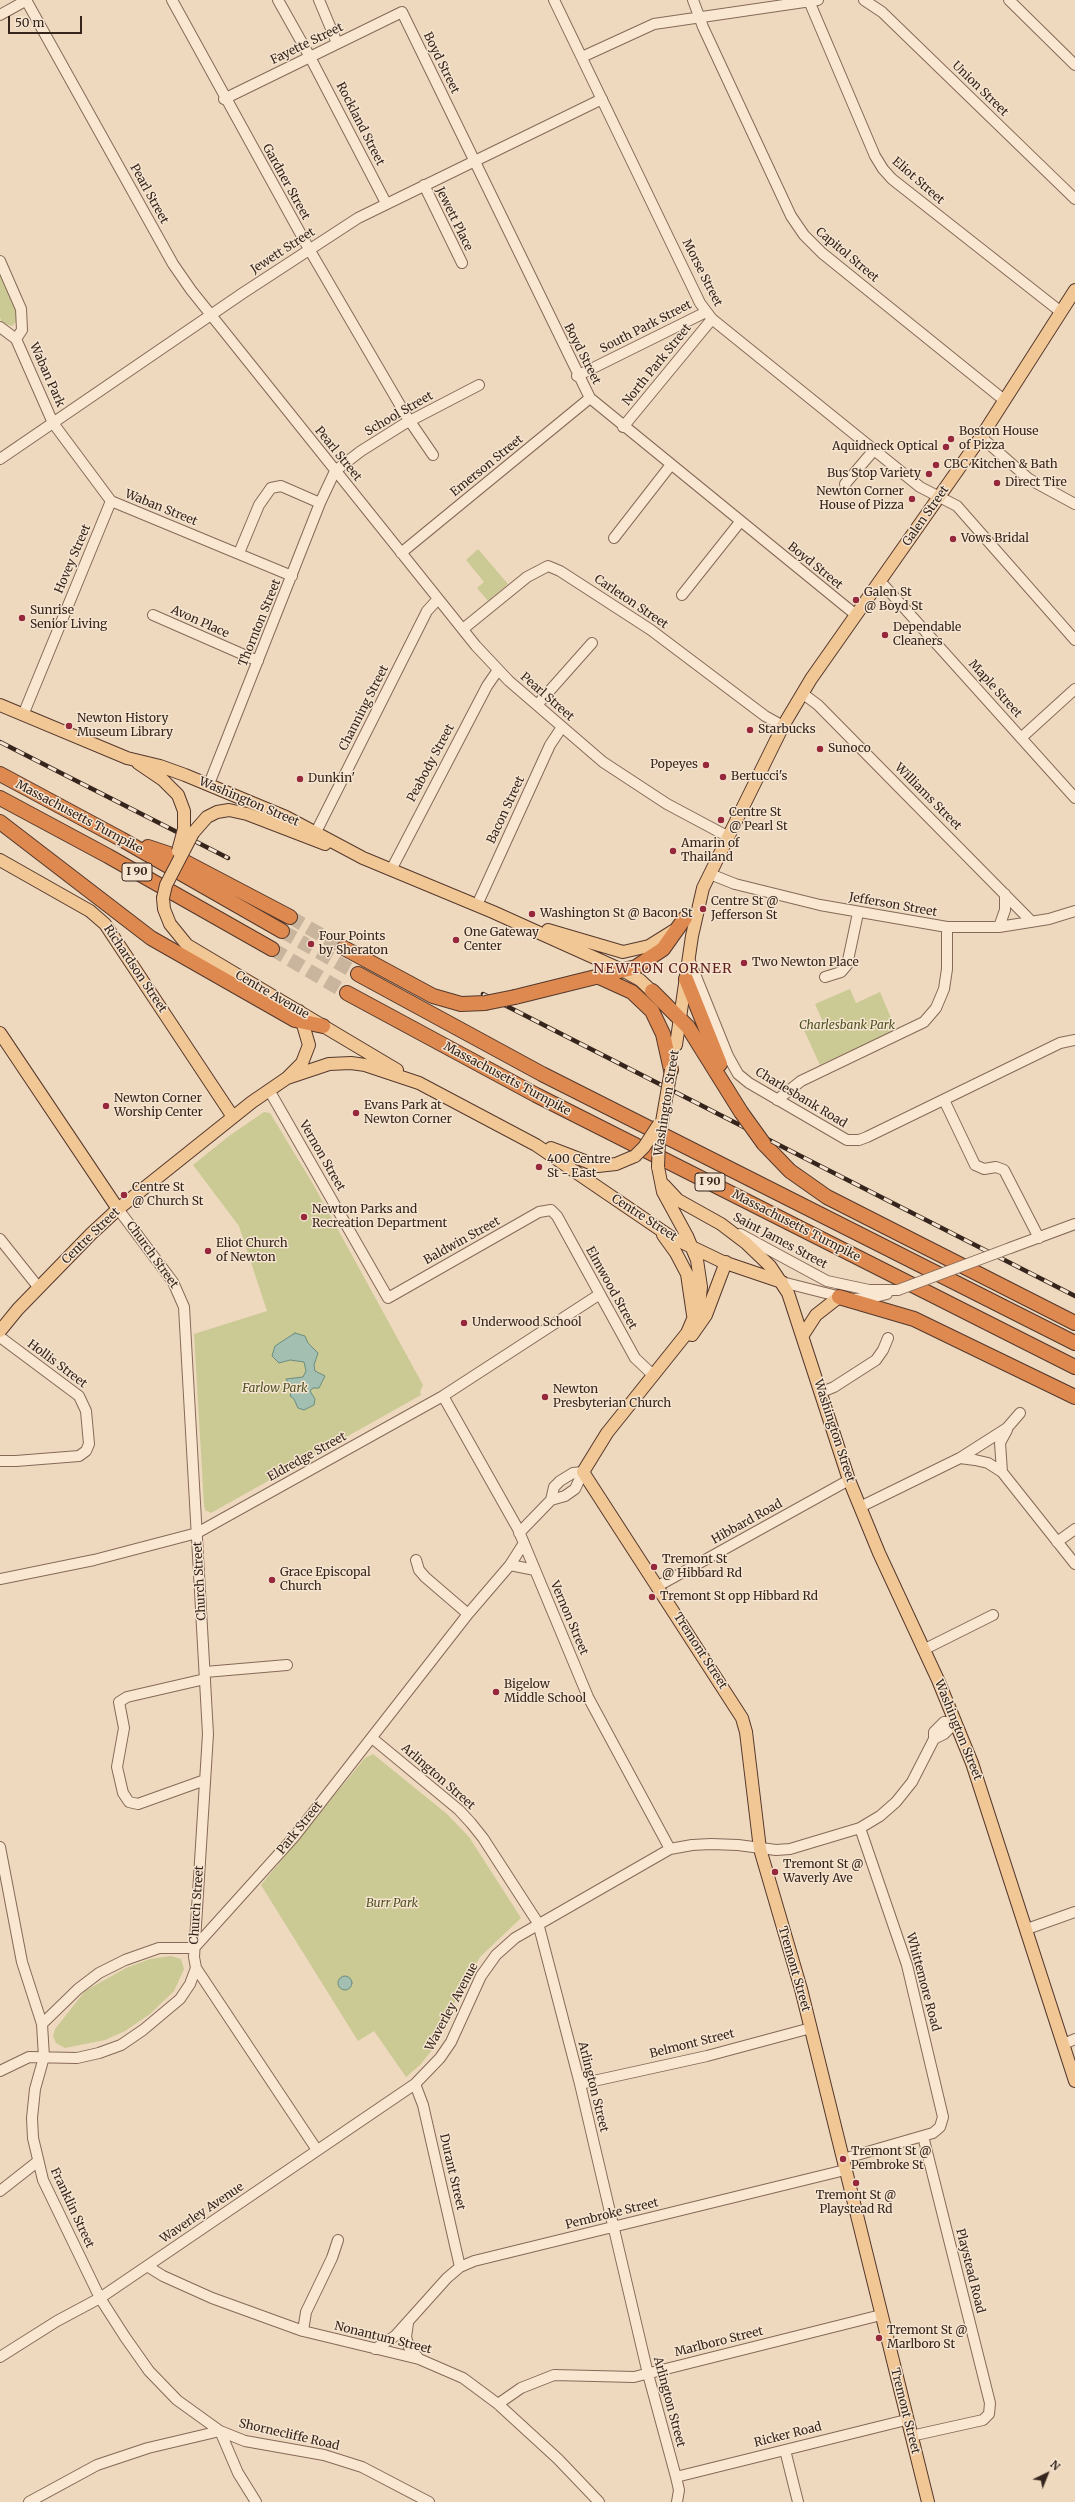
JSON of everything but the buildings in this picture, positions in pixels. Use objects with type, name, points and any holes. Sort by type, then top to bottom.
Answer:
[{"type":"highway","name":"Massachusetts Turnpike","points":[[0,774],[121,839],[282,931]]},
{"type":"highway","name":"Massachusetts Turnpike","points":[[0,798],[141,874],[272,949]]},
{"type":"highway","points":[[0,822],[151,938],[294,1020],[301,1016],[323,1026]]},
{"type":"highway","points":[[121,839],[172,855],[290,917]]},
{"type":"highway","points":[[344,948],[433,996],[466,1004],[485,1003],[624,971],[642,964],[659,953],[685,918]]},
{"type":"highway","name":"Massachusetts Turnpike","points":[[358,974],[542,1074],[1075,1343]]},
{"type":"highway","points":[[599,977],[632,992],[652,1011],[663,1034],[671,1070]]},
{"type":"highway","points":[[686,979],[728,1091]]},
{"type":"highway","points":[[652,991],[680,1018],[700,1043],[741,1112],[764,1144],[794,1174],[827,1197],[1075,1323]]},
{"type":"highway","name":"Massachusetts Turnpike","points":[[347,993],[549,1101],[1075,1367]]},
{"type":"highway","points":[[839,1297],[918,1321],[1075,1397]]},
{"type":"main road","name":"Galen Street","points":[[785,722],[802,693],[981,437],[1075,290]]},
{"type":"main road","name":"Washington Street","points":[[0,705],[126,758],[160,766],[209,784],[316,832],[363,858],[477,905],[624,971],[652,991],[670,1015],[676,1045],[663,1118],[658,1167],[663,1183],[674,1196],[720,1224],[756,1252],[782,1282],[803,1335],[849,1480],[879,1553],[925,1649],[956,1722],[984,1798],[1027,1929],[1070,2042],[1075,2081]]},
{"type":"main road","points":[[676,1045],[689,959],[703,888],[727,836],[785,722]]},
{"type":"main road","points":[[126,758],[155,774],[178,795],[184,812],[188,831]]},
{"type":"main road","name":"Centre Avenue","points":[[301,1016],[183,941],[168,920],[164,898],[168,881],[188,831],[209,815],[220,811],[235,811],[363,858]]},
{"type":"main road","name":"Richardson Street","points":[[0,860],[90,912],[105,924],[233,1117]]},
{"type":"main road","name":"Washington Street","points":[[493,912],[623,952],[637,950],[658,942],[671,933],[685,918],[703,888]]},
{"type":"main road","name":"Centre Street","points":[[0,1331],[91,1234],[118,1209],[233,1117],[287,1078],[302,1063],[308,1053],[309,1039],[301,1016]]},
{"type":"main road","points":[[323,1026],[419,1083]]},
{"type":"main road","name":"Church Street","points":[[0,1032],[118,1209]]},
{"type":"main road","name":"Centre Street","points":[[287,1078],[329,1064],[352,1063],[366,1065],[419,1083],[516,1134],[568,1166],[658,1228],[692,1248],[782,1282]]},
{"type":"main road","name":"Centre Street","points":[[516,1134],[594,1166],[612,1165],[635,1156],[647,1143],[663,1118]]},
{"type":"main road","points":[[583,1472],[607,1433],[675,1349],[693,1322],[699,1305],[701,1287],[698,1265],[692,1248],[663,1192],[658,1167]]},
{"type":"main road","points":[[658,1228],[672,1247],[686,1274],[692,1298],[693,1322]]},
{"type":"main road","points":[[675,1349],[691,1336],[703,1321],[726,1262]]},
{"type":"main road","points":[[803,1335],[816,1315],[839,1297]]},
{"type":"main road","name":"Tremont Street","points":[[583,1472],[742,1718],[746,1732],[760,1849],[811,2028],[906,2420],[928,2502]]},
{"type":"street","points":[[0,15],[27,0]]},
{"type":"street","name":"Pearl Street","points":[[27,0],[173,264],[210,316],[463,629],[498,670],[562,727],[626,778],[727,836]]},
{"type":"street","name":"Gardner Street","points":[[172,0],[224,99],[309,249],[410,421],[433,455]]},
{"type":"street","name":"Rockland Street","points":[[278,0],[310,57],[386,203]]},
{"type":"street","points":[[319,0],[337,43]]},
{"type":"street","name":"Morse Street","points":[[554,0],[709,315],[920,487],[957,506],[1075,640]]},
{"type":"street","name":"Capitol Street","points":[[693,0],[700,19],[791,216],[804,235],[828,258],[1004,400]]},
{"type":"street","name":"Union Street","points":[[864,0],[882,12],[1075,199]]},
{"type":"street","points":[[1008,0],[1075,65]]},
{"type":"street","points":[[582,57],[645,26],[814,1]]},
{"type":"street","name":"Eliot Street","points":[[814,1],[875,156],[883,169],[898,184],[1061,312]]},
{"type":"street","name":"Fayette Street","points":[[224,99],[402,12]]},
{"type":"street","name":"Boyd Street","points":[[402,12],[577,376],[590,398],[670,466],[856,615]]},
{"type":"street","name":"Jewett Street","points":[[0,459],[309,249],[386,203],[602,99]]},
{"type":"street","name":"Jewett Place","points":[[424,185],[462,263]]},
{"type":"street","name":"Waban Park","points":[[0,261],[21,308],[22,330],[16,339]]},
{"type":"street","name":"South Park Street","points":[[577,376],[709,315]]},
{"type":"street","name":"North Park Street","points":[[623,427],[709,315]]},
{"type":"street","name":"Waban Park","points":[[0,327],[16,339],[53,423]]},
{"type":"street","name":"School Street","points":[[336,471],[361,451],[410,421],[479,386]]},
{"type":"street","name":"Emerson Street","points":[[401,553],[590,398]]},
{"type":"street","name":"Waban Street","points":[[53,423],[111,501],[292,576]]},
{"type":"street","points":[[981,437],[1029,479],[1075,504]]},
{"type":"street","points":[[845,484],[874,450]]},
{"type":"street","points":[[614,538],[670,466]]},
{"type":"street","name":"Thornton Street","points":[[209,784],[320,503],[336,471]]},
{"type":"street","points":[[239,553],[260,505],[271,488],[282,486],[320,503]]},
{"type":"street","name":"Hovey Street","points":[[23,715],[111,501]]},
{"type":"street","points":[[682,595],[740,522]]},
{"type":"street","name":"Carleton Street","points":[[463,629],[527,577],[548,566],[560,571],[651,630],[765,716],[785,722]]},
{"type":"street","name":"Maple Street","points":[[880,581],[1075,798]]},
{"type":"street","name":"Channing Street","points":[[316,832],[427,611],[438,599]]},
{"type":"street","name":"Avon Place","points":[[153,615],[258,661]]},
{"type":"street","points":[[537,705],[592,643]]},
{"type":"street","name":"Peabody Street","points":[[391,870],[487,686],[498,670]]},
{"type":"street","points":[[1021,738],[1075,689]]},
{"type":"street","name":"Williams Street","points":[[802,693],[818,705],[1032,922]]},
{"type":"street","name":"Bacon Street","points":[[477,905],[550,745],[562,727]]},
{"type":"street","name":"Jefferson Street","points":[[710,874],[735,884],[858,913],[948,928],[999,927],[1032,922],[1075,911]]},
{"type":"street","points":[[999,927],[1005,910],[1005,894]]},
{"type":"street","points":[[825,977],[841,972],[847,965],[858,913]]},
{"type":"street","points":[[777,1100],[801,1081],[924,1022],[936,1008],[944,989],[947,969],[948,928]]},
{"type":"street","name":"Charlesbank Road","points":[[689,959],[736,1070],[746,1081],[838,1136],[855,1140],[867,1137],[1060,1043],[1075,1040]]},
{"type":"street","name":"Vernon Street","points":[[269,1090],[388,1298]]},
{"type":"street","points":[[944,1100],[976,1165],[984,1170],[996,1167],[1004,1170],[1039,1238]]},
{"type":"street","name":"Church Street","points":[[118,1209],[173,1282],[184,1307],[208,1734],[194,1948],[196,1968],[317,2150]]},
{"type":"street","name":"Elmwood Street","points":[[548,1210],[557,1216],[634,1358],[653,1375]]},
{"type":"street","name":"Baldwin Street","points":[[388,1298],[548,1210]]},
{"type":"street","name":"Saint James Street","points":[[720,1224],[827,1281],[874,1291],[898,1290]]},
{"type":"street","name":"Saint James Street","points":[[782,1282],[839,1297],[871,1298],[898,1290],[1075,1224]]},
{"type":"street","points":[[0,1239],[39,1288]]},
{"type":"street","name":"Eldredge Street","points":[[0,1579],[94,1560],[197,1533],[443,1396],[600,1294]]},
{"type":"street","name":"Hollis Street","points":[[0,1337],[79,1396],[86,1411],[88,1444],[86,1451],[79,1456],[16,1461],[0,1460]]},
{"type":"street","points":[[822,1392],[834,1387],[876,1360],[883,1350],[888,1338]]},
{"type":"street","name":"Vernon Street","points":[[443,1396],[519,1533],[598,1718],[670,1849]]},
{"type":"street","points":[[1002,1472],[1000,1443],[1007,1428],[1020,1413]]},
{"type":"street","points":[[860,1507],[960,1458],[1007,1428]]},
{"type":"street","points":[[960,1458],[988,1463],[1002,1472],[1075,1564]]},
{"type":"street","points":[[550,1500],[565,1496],[575,1489],[583,1472]]},
{"type":"street","points":[[519,1533],[550,1500],[554,1488],[560,1481],[573,1473],[583,1472]]},
{"type":"street","name":"Hibbard Road","points":[[658,1586],[849,1480]]},
{"type":"street","points":[[1057,1542],[1075,1529]]},
{"type":"street","name":"Park Street","points":[[194,1948],[294,1837],[468,1614],[510,1565],[524,1543]]},
{"type":"street","points":[[416,1560],[419,1570],[425,1577],[468,1614]]},
{"type":"street","points":[[510,1565],[535,1570]]},
{"type":"street","points":[[925,1649],[993,1615]]},
{"type":"street","points":[[205,1780],[138,1804],[129,1802],[123,1793],[117,1767],[124,1728],[119,1702],[127,1697],[205,1676],[287,1665]]},
{"type":"street","name":"Waverley Avenue","points":[[0,2357],[57,2321],[100,2298],[415,2084],[433,2067],[451,2042],[481,1976],[496,1955],[515,1938],[538,1923],[670,1849],[692,1845],[710,1844],[738,1845],[760,1849],[790,1849],[860,1828],[880,1816],[896,1802],[912,1782],[934,1739],[944,1734],[956,1722]]},
{"type":"street","name":"Arlington Street","points":[[372,1738],[459,1810],[471,1823],[538,1923],[580,2084],[648,2374],[676,2477],[679,2490],[677,2502]]},
{"type":"street","name":"Whittemore Road","points":[[860,1828],[907,1965],[941,2104],[943,2117],[940,2127],[923,2136]]},
{"type":"street","name":"Franklin Street","points":[[0,1847],[22,1962],[42,2024],[44,2057],[32,2103],[32,2138],[37,2162],[51,2200],[100,2298],[149,2371],[177,2400],[220,2431]]},
{"type":"street","points":[[1027,1929],[1075,1912]]},
{"type":"street","points":[[42,2024],[78,1989],[99,1973],[125,1960],[143,1952],[159,1948],[194,1948]]},
{"type":"street","points":[[0,2071],[29,2058],[77,2058],[99,2053],[121,2045],[143,2030],[180,1999],[190,1984],[196,1968]]},
{"type":"street","name":"Belmont Street","points":[[580,2084],[707,2056],[811,2028]]},
{"type":"street","name":"Durant Street","points":[[415,2084],[423,2105],[460,2267]]},
{"type":"street","points":[[844,2165],[923,2136]]},
{"type":"street","name":"Playstead Road","points":[[911,2436],[983,2420],[989,2414],[990,2403],[923,2136]]},
{"type":"street","points":[[0,2190],[37,2162]]},
{"type":"street","name":"Pembroke Street","points":[[375,2349],[387,2343],[408,2323],[447,2278],[460,2267],[474,2261],[844,2165]]},
{"type":"street","points":[[303,2332],[306,2312],[332,2258],[338,2240]]},
{"type":"street","name":"Nonantum Street","points":[[147,2266],[163,2276],[212,2298],[303,2332],[419,2359],[463,2378],[498,2404],[558,2459],[599,2502]]},
{"type":"street","name":"Marlboro Street","points":[[498,2404],[526,2386],[554,2374],[620,2378],[648,2374],[881,2315]]},
{"type":"street","points":[[408,2323],[406,2337],[409,2347],[419,2359]]},
{"type":"street","name":"Ricker Road","points":[[676,2477],[906,2420]]},
{"type":"street","points":[[220,2431],[238,2473],[256,2502]]},
{"type":"street","name":"Shornecliffe Road","points":[[29,2502],[97,2465],[148,2448],[220,2431],[245,2441],[324,2455],[362,2466],[429,2502]]},
{"type":"street","points":[[785,2450],[798,2502]]},
{"type":"green space","points":[[0,273],[20,318],[12,326],[2,323],[0,317]]},
{"type":"green space","points":[[478,549],[508,584],[488,601],[477,588],[484,582],[466,560]]},
{"type":"green space","name":"Charlesbank Park","points":[[850,989],[856,1003],[880,992],[896,1030],[820,1065],[804,1030],[823,1022],[815,1004]]},
{"type":"green space","name":"Farlow Park","points":[[264,1112],[270,1113],[313,1184],[423,1385],[420,1392],[421,1395],[211,1513],[205,1510],[204,1505],[194,1334],[267,1311],[239,1226],[193,1165],[229,1136]]},
{"type":"green space","name":"Burr Park","points":[[373,1754],[447,1814],[469,1837],[521,1918],[480,1957],[458,1995],[436,2045],[420,2065],[406,2077],[374,2031],[358,2041],[261,1885],[365,1758]]},
{"type":"green space","points":[[171,1956],[181,1959],[184,1969],[174,1991],[150,2014],[125,2031],[105,2040],[65,2048],[56,2043],[53,2036],[55,2029],[85,1991],[126,1968],[150,1959]]},
{"type":"shaded area","points":[[295,1333],[305,1336],[308,1343],[318,1353],[314,1365],[315,1371],[325,1376],[319,1388],[313,1388],[310,1391],[315,1399],[314,1405],[304,1410],[298,1408],[294,1399],[290,1396],[292,1389],[286,1379],[303,1377],[306,1371],[304,1362],[290,1360],[279,1363],[272,1356],[275,1346]]},
{"type":"shaded area","points":[[345,1976],[350,1978],[352,1983],[350,1988],[345,1990],[340,1988],[338,1983],[340,1978]]},
{"type":"tunnel","points":[[290,917],[344,948]]},
{"type":"tunnel","points":[[282,931],[358,974]]},
{"type":"tunnel","points":[[272,949],[347,993]]},
{"type":"railway","points":[[0,742],[228,858]]},
{"type":"railway","points":[[483,994],[1075,1296]]},
{"type":"place","name":"Boston House of Pizza","points":[[951,439]]},
{"type":"place","name":"Aquidneck Optical","points":[[946,447]]},
{"type":"place","name":"CBC Kitchen & Bath","points":[[936,465]]},
{"type":"place","name":"Bus Stop Variety","points":[[929,474]]},
{"type":"place","name":"Direct Tire","points":[[997,483]]},
{"type":"place","name":"Newton Corner House of Pizza","points":[[912,499]]},
{"type":"place","name":"Vows Bridal","points":[[953,539]]},
{"type":"place","name":"Galen St @ Boyd St","points":[[856,600]]},
{"type":"place","name":"Sunrise Senior Living","points":[[22,618]]},
{"type":"place","name":"Dependable Cleaners","points":[[885,635]]},
{"type":"place","name":"Newton History Museum Library","points":[[69,726]]},
{"type":"place","name":"Starbucks","points":[[750,730]]},
{"type":"place","name":"Sunoco","points":[[820,749]]},
{"type":"place","name":"Popeyes","points":[[706,765]]},
{"type":"place","name":"Bertucci's","points":[[723,777]]},
{"type":"place","name":"Dunkin'","points":[[300,779]]},
{"type":"place","name":"Centre St @ Pearl St","points":[[721,820]]},
{"type":"place","name":"Amarin of Thailand","points":[[673,851]]},
{"type":"place","name":"Centre St @ Jefferson St","points":[[703,909]]},
{"type":"place","name":"Washington St @ Bacon St","points":[[532,914]]},
{"type":"place","name":"One Gateway Center","points":[[456,940]]},
{"type":"place","name":"Four Points by Sheraton","points":[[311,944]]},
{"type":"place","name":"Two Newton Place","points":[[744,963]]},
{"type":"place","name":"Newton Corner Worship Center","points":[[106,1106]]},
{"type":"place","name":"Evans Park at Newton Corner","points":[[356,1113]]},
{"type":"place","name":"400 Centre St - East","points":[[539,1167]]},
{"type":"place","name":"Centre St @ Church St","points":[[124,1195]]},
{"type":"place","name":"Newton Parks and Recreation Department","points":[[304,1217]]},
{"type":"place","name":"Eliot Church of Newton","points":[[208,1251]]},
{"type":"place","name":"Underwood School","points":[[464,1323]]},
{"type":"place","name":"Newton Presbyterian Church","points":[[545,1397]]},
{"type":"place","name":"Tremont St @ Hibbard Rd","points":[[654,1567]]},
{"type":"place","name":"Grace Episcopal Church","points":[[272,1580]]},
{"type":"place","name":"Tremont St opp Hibbard Rd","points":[[652,1597]]},
{"type":"place","name":"Bigelow Middle School","points":[[496,1692]]},
{"type":"place","name":"Tremont St @ Waverly Ave","points":[[775,1872]]},
{"type":"place","name":"Tremont St @ Pembroke St","points":[[843,2159]]},
{"type":"place","name":"Tremont St @ Playstead Rd","points":[[856,2183]]},
{"type":"place","name":"Tremont St @ Marlboro St","points":[[879,2338]]},
{"type":"district","name":"NEWTON CORNER","points":[[663,969]]}]
